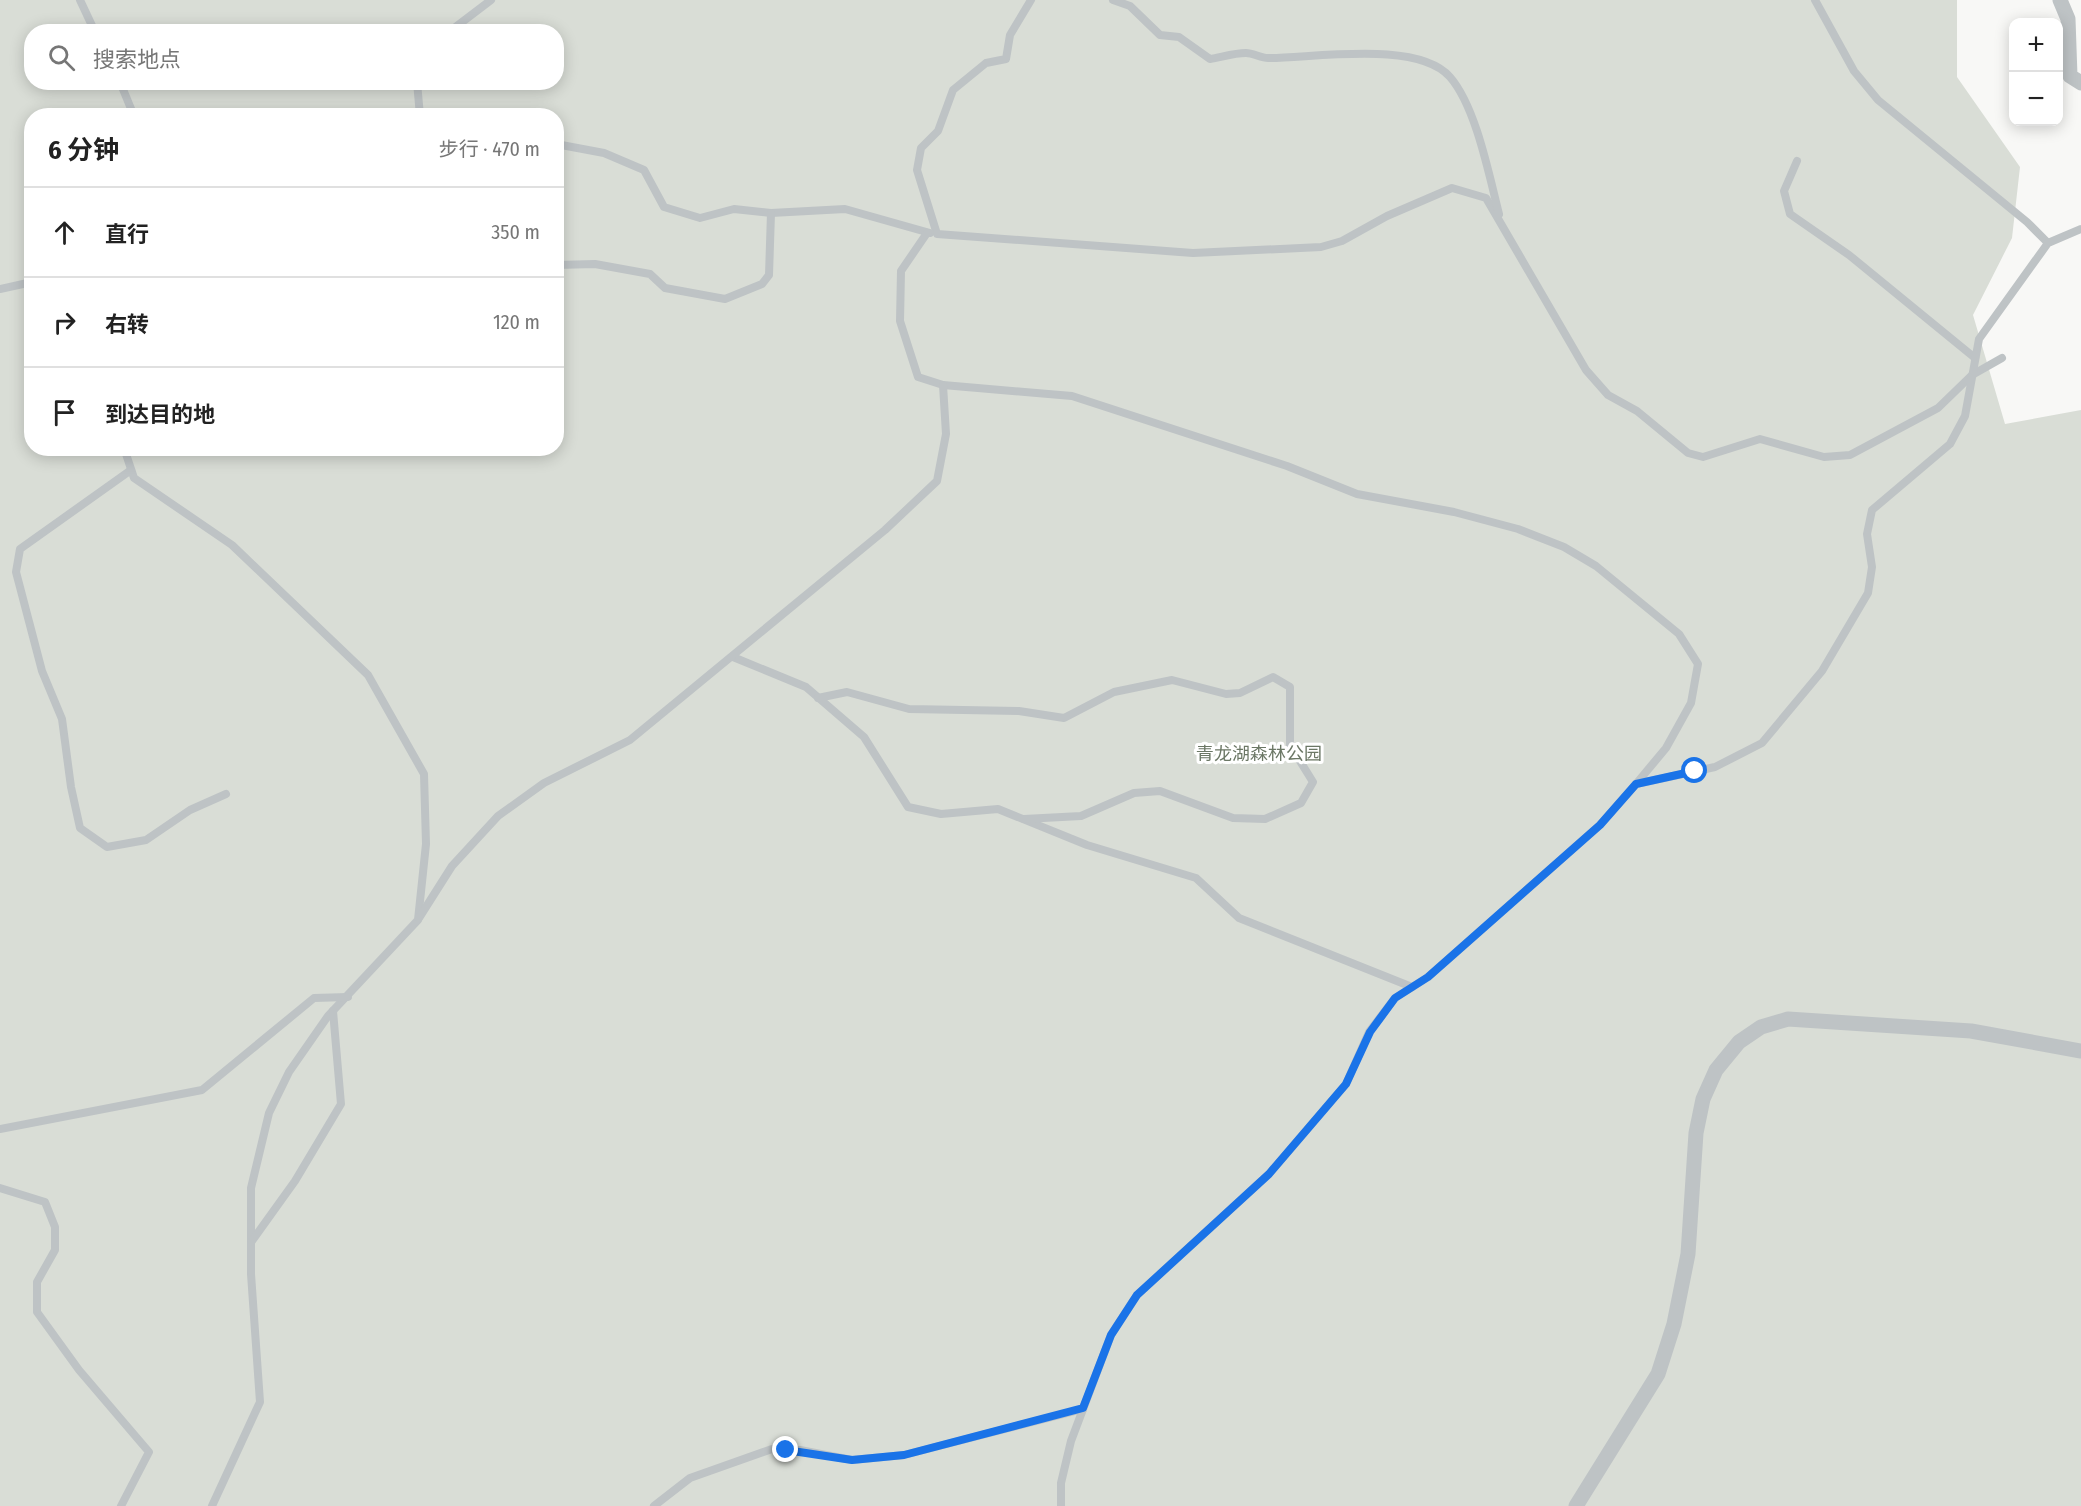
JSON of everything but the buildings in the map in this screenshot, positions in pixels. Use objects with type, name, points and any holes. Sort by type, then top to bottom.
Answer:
[{"type":"street","points":[[2060,0],[2068,19],[2070,76],[2081,83]]},
{"type":"street","points":[[1576,1506],[1658,1374],[1674,1324],[1688,1254],[1696,1134],[1703,1099],[1716,1070],[1739,1042],[1761,1027],[1788,1019],[1971,1031],[2081,1051]]},
{"type":"lane","points":[[80,0],[91,24]]},
{"type":"lane","points":[[459,24],[490,0]]},
{"type":"lane","points":[[937,234],[917,170],[921,148],[938,131],[953,90],[986,63],[1006,59],[1010,35],[1031,0]]},
{"type":"lane","points":[[1113,0],[1129,3],[1160,35],[1179,37],[1210,59],[1248,53],[1266,58],[1346,56],[1365,52],[1424,60],[1441,68],[1451,78],[1477,129],[1502,225]]},
{"type":"lane","points":[[1815,0],[1854,71],[1878,100],[2027,222],[2048,243]]},
{"type":"lane","points":[[123,90],[131,108]]},
{"type":"lane","points":[[418,90],[419,108]]},
{"type":"lane","points":[[564,146],[604,153],[644,170],[664,207],[700,218],[734,209],[771,213],[845,209],[927,233],[1183,253],[1320,247],[1342,242],[1387,216],[1452,188],[1486,198],[1586,370],[1608,395],[1637,411],[1688,453],[1703,457],[1760,439],[1824,457],[1850,455],[1938,408],[1972,375],[2002,358]]},
{"type":"lane","points":[[1797,161],[1784,191],[1790,214],[1849,255],[1975,358]]},
{"type":"lane","points":[[564,266],[596,264],[650,274],[665,288],[724,298],[762,284],[769,275],[771,213]]},
{"type":"lane","points":[[1636,784],[1715,767],[1762,743],[1822,671],[1868,593],[1872,567],[1867,534],[1872,510],[1950,444],[1965,416],[1979,339],[2048,243],[2081,229]]},
{"type":"lane","points":[[927,233],[901,271],[900,321],[918,376],[943,385],[1072,396],[1287,466],[1357,494],[1454,512],[1518,529],[1564,547],[1596,566],[1679,634],[1698,664],[1691,703],[1666,748],[1600,825],[1428,977],[1395,998],[1370,1032],[1346,1084],[1269,1174],[1137,1295],[1111,1335],[1071,1441],[1061,1483],[1061,1506]]},
{"type":"lane","points":[[0,289],[24,284]]},
{"type":"lane","points":[[212,1506],[260,1402],[251,1243],[251,1188],[269,1113],[289,1072],[333,1011],[418,920],[452,866],[498,816],[544,783],[630,740],[885,530],[938,481],[946,434],[943,385]]},
{"type":"lane","points":[[126,456],[134,478],[232,545],[368,675],[424,774],[426,844],[418,920]]},
{"type":"lane","points":[[131,470],[20,549],[16,572],[42,671],[62,719],[80,828],[107,847],[146,840],[190,810],[226,794]]},
{"type":"lane","points":[[733,657],[806,687],[864,736],[908,807],[941,814],[998,809],[1087,845],[1196,878],[1239,918],[1412,987]]},
{"type":"lane","points":[[818,698],[847,692],[909,710],[1019,711],[1064,718],[1114,692],[1172,680],[1226,694],[1240,693],[1273,677],[1290,687],[1290,745],[1313,782],[1301,803],[1265,819],[1233,818],[1160,791],[1134,793],[1081,816],[1024,819]]},
{"type":"lane","points":[[0,1129],[202,1090],[314,998],[348,997]]},
{"type":"lane","points":[[251,1243],[295,1181],[341,1104],[333,1011]]},
{"type":"lane","points":[[0,1188],[45,1202],[55,1227],[55,1251],[37,1282],[37,1312],[79,1370],[149,1452],[121,1506]]},
{"type":"lane","points":[[654,1506],[690,1478],[772,1449],[800,1450],[852,1460],[904,1455],[1083,1408]]},
{"type":"green space","name":"青龙湖森林公园","points":[[0,0],[1957,0],[1957,77],[2020,167],[2012,238],[1973,315],[2005,424],[2081,410],[2081,1506],[0,1506]]},
{"type":"route","points":[[786,1450],[800,1450],[852,1460],[904,1455],[1083,1408],[1111,1335],[1137,1295],[1269,1174],[1346,1084],[1370,1032],[1395,998],[1428,977],[1600,825],[1636,784],[1695,771]]}]
